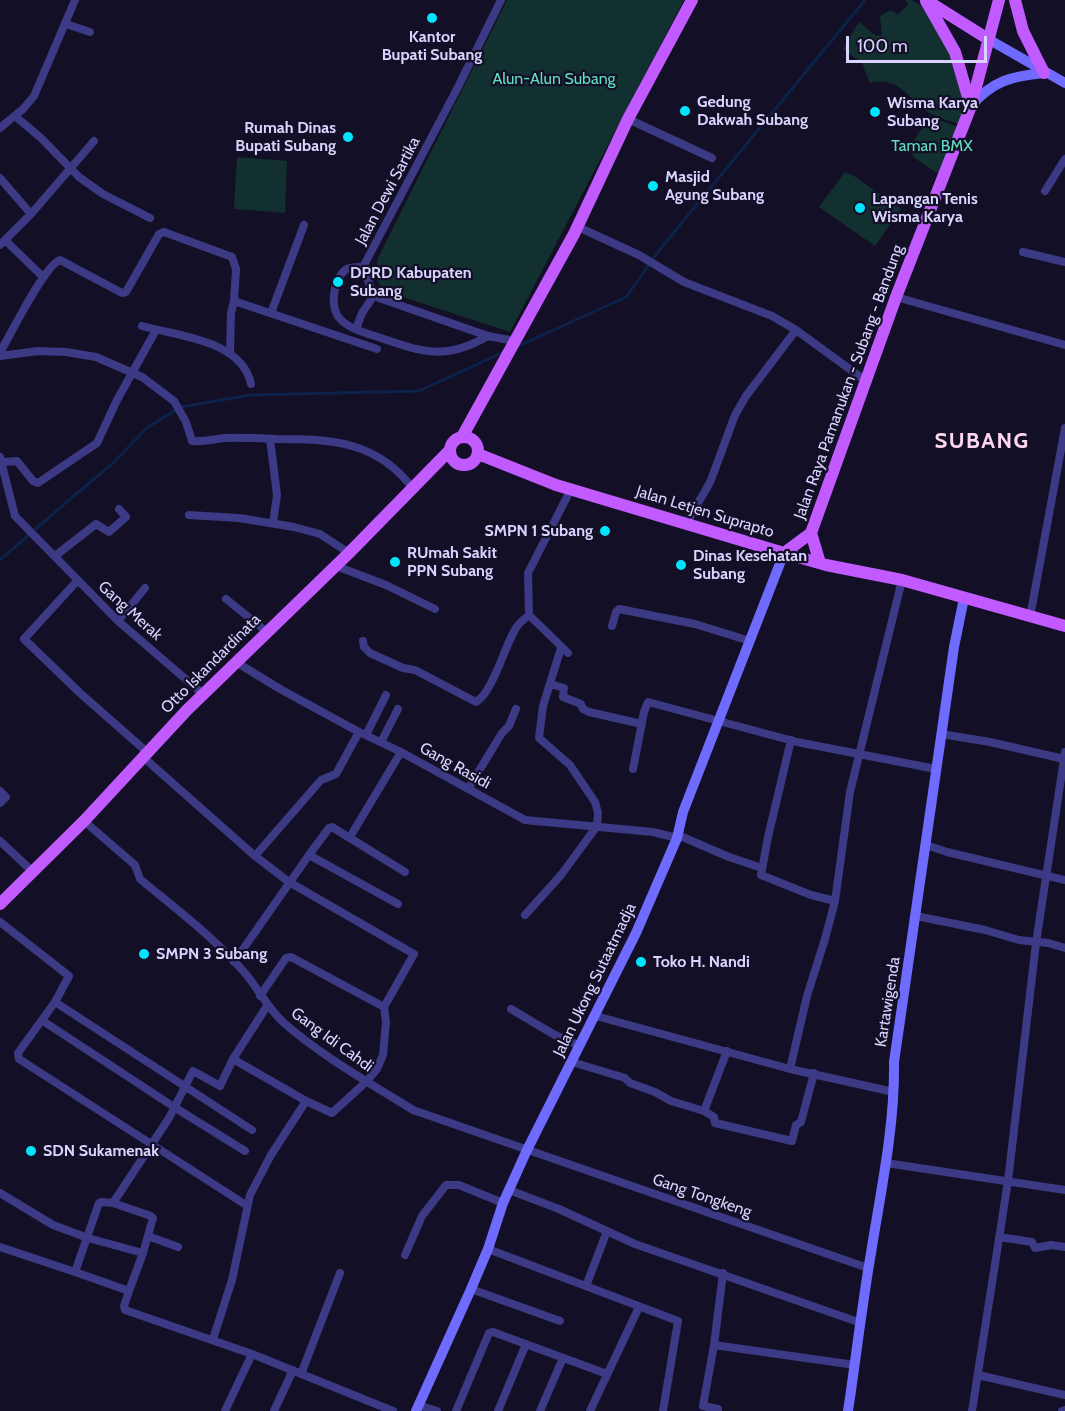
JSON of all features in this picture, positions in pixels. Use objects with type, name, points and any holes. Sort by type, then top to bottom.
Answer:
[{"type":"main road","points":[[462,437],[471,439],[477,445],[478,454],[473,462],[464,465],[456,463],[449,452],[451,443],[462,437],[503,364],[578,226],[628,119],[692,0]]},
{"type":"main road","points":[[926,0],[1044,73],[1065,83]]},
{"type":"main road","points":[[926,0],[956,52],[970,106],[991,87],[1022,75],[1044,73]]},
{"type":"main road","name":"Jalan Raya Pamanukan - Subang - Bandung","points":[[812,533],[896,297],[970,106],[999,0]]},
{"type":"main road","points":[[1014,0],[1023,31],[1044,73]]},
{"type":"main road","name":"Otto Iskandardinata","points":[[0,904],[84,821],[203,694],[336,566],[449,452]]},
{"type":"main road","name":"Jalan Letjen Suprapto","points":[[478,454],[571,489],[784,554],[902,580],[1065,626]]},
{"type":"main road","points":[[784,554],[812,533],[820,563]]},
{"type":"main road","name":"Jalan Ukong Sutaatmadja","points":[[417,1408],[471,1289],[488,1249],[503,1203],[527,1150],[636,933],[678,836],[684,812],[784,554]]},
{"type":"main road","name":"Kartawigenda","points":[[848,1411],[868,1268],[886,1163],[894,1092],[894,1062],[954,647],[964,598]]},
{"type":"street","points":[[0,128],[34,96],[75,0]]},
{"type":"street","name":"Jalan Dewi Sartika","points":[[375,294],[363,267],[453,97],[501,0]]},
{"type":"street","points":[[66,24],[90,32]]},
{"type":"street","points":[[15,116],[103,194],[150,218]]},
{"type":"street","points":[[628,119],[712,158]]},
{"type":"street","points":[[43,277],[2,242],[31,214],[94,141]]},
{"type":"street","points":[[1045,192],[1065,159]]},
{"type":"street","points":[[0,178],[31,214]]},
{"type":"street","points":[[271,313],[304,225]]},
{"type":"street","points":[[578,226],[639,255],[684,282],[772,316],[796,330],[866,381]]},
{"type":"street","points":[[1,353],[43,277],[55,262],[60,260],[122,293],[126,292],[159,234],[164,232],[232,257],[236,270],[231,314],[230,353]]},
{"type":"street","points":[[1023,252],[1065,262]]},
{"type":"street","points":[[363,267],[351,267],[345,270],[333,298],[334,310],[340,319],[356,329],[417,351],[442,353],[474,344],[488,336]]},
{"type":"street","points":[[356,329],[375,294],[379,298],[488,336],[515,341]]},
{"type":"street","points":[[896,297],[1065,345]]},
{"type":"street","points":[[234,301],[377,350]]},
{"type":"street","points":[[142,327],[188,337],[219,347],[239,360],[251,384]]},
{"type":"street","points":[[1,461],[16,461],[35,483],[42,481],[98,443],[117,399],[156,330]]},
{"type":"street","points":[[687,524],[695,504],[706,490],[735,415],[746,396],[796,330]]},
{"type":"street","points":[[1,353],[66,352],[96,357],[142,377],[174,401],[186,422],[192,441],[270,438],[345,442],[392,465],[401,472],[413,489]]},
{"type":"street","points":[[1030,617],[1065,428]]},
{"type":"street","points":[[270,438],[277,495],[273,523]]},
{"type":"street","name":"Gang Merak","points":[[1,461],[15,516],[118,621],[203,694]]},
{"type":"street","points":[[525,915],[561,875],[597,826],[598,813],[595,802],[570,765],[540,740],[543,706],[565,650],[529,615],[528,573],[571,489]]},
{"type":"street","points":[[55,556],[96,524],[109,532],[126,517],[119,509]]},
{"type":"street","points":[[189,515],[240,518],[320,534],[349,553]]},
{"type":"street","points":[[336,566],[386,585],[435,609]]},
{"type":"street","points":[[790,1069],[807,996],[835,901],[850,792],[902,580]]},
{"type":"street","points":[[77,581],[24,639],[255,856],[289,882],[414,954],[384,1007],[386,1022],[383,1055],[377,1069],[331,1113],[233,1059]]},
{"type":"street","points":[[118,621],[145,588]]},
{"type":"street","points":[[226,599],[267,632]]},
{"type":"street","points":[[612,626],[619,609],[695,624],[750,641]]},
{"type":"street","points":[[363,641],[370,652],[403,668],[414,670],[476,702],[480,700],[488,687],[516,627],[529,615]]},
{"type":"street","name":"Gang Rasidi","points":[[236,662],[280,689],[525,820],[678,836],[762,868],[761,875],[811,895],[835,901]]},
{"type":"street","points":[[550,684],[564,688],[563,697],[581,704],[589,712],[642,724]]},
{"type":"street","points":[[255,856],[321,780],[336,774],[386,695]]},
{"type":"street","points":[[633,769],[648,702],[791,740],[936,769]]},
{"type":"street","points":[[381,742],[398,709]]},
{"type":"street","points":[[468,789],[508,726],[516,709]]},
{"type":"street","points":[[941,734],[990,742],[1064,760],[1036,943],[1008,1181],[972,1411]]},
{"type":"street","points":[[762,868],[791,740]]},
{"type":"street","points":[[350,837],[401,752]]},
{"type":"street","points":[[0,791],[6,797],[0,803]]},
{"type":"street","name":"Gang Idi Cahdi","points":[[84,821],[135,865],[140,879],[212,940],[245,973],[267,1006],[285,1024],[413,1110],[527,1150]]},
{"type":"street","points":[[234,962],[289,882],[330,828],[350,837],[405,872]]},
{"type":"street","points":[[0,841],[33,872]]},
{"type":"street","points":[[926,845],[1065,880]]},
{"type":"street","points":[[0,855],[7,847]]},
{"type":"street","points":[[309,855],[398,904]]},
{"type":"street","points":[[916,916],[1065,948]]},
{"type":"street","points":[[0,922],[69,976],[55,1002],[18,1053],[19,1059],[246,1205]]},
{"type":"street","points":[[260,996],[286,958],[291,957],[384,1007]]},
{"type":"street","points":[[55,1002],[184,1088],[252,1130]]},
{"type":"street","points":[[112,1203],[152,1144],[193,1071],[220,1086],[233,1059],[267,1006]]},
{"type":"street","points":[[510,1010],[580,1046]]},
{"type":"street","points":[[596,1016],[790,1069],[894,1092]]},
{"type":"street","points":[[42,1021],[245,1151]]},
{"type":"street","points":[[704,1111],[727,1051]]},
{"type":"street","points":[[572,1062],[625,1078],[630,1083],[655,1092],[671,1101],[704,1111],[714,1117],[715,1123],[792,1141],[796,1125],[801,1122],[814,1073]]},
{"type":"street","points":[[213,1339],[232,1280],[246,1205],[271,1155],[306,1101]]},
{"type":"street","name":"Gang Tongkeng","points":[[527,1150],[868,1268]]},
{"type":"street","points":[[886,1163],[1065,1190]]},
{"type":"street","points":[[405,1255],[422,1216],[446,1185],[459,1185],[503,1203]]},
{"type":"street","points":[[509,1190],[559,1209],[635,1244],[861,1323]]},
{"type":"street","points":[[0,1193],[43,1220],[88,1238],[143,1253]]},
{"type":"street","points":[[75,1272],[99,1203],[103,1201],[112,1203],[151,1216],[153,1218],[124,1306],[125,1310],[213,1339],[393,1411]]},
{"type":"street","points":[[586,1286],[607,1231]]},
{"type":"street","points":[[148,1236],[178,1247]]},
{"type":"street","points":[[999,1237],[1032,1242],[1035,1248],[1051,1245],[1065,1247]]},
{"type":"street","points":[[0,1247],[129,1291]]},
{"type":"street","points":[[488,1249],[679,1322],[663,1411]]},
{"type":"street","points":[[274,1411],[297,1372],[340,1273]]},
{"type":"street","points":[[718,1411],[718,1409],[704,1406],[723,1274]]},
{"type":"street","points":[[471,1289],[560,1321]]},
{"type":"street","points":[[590,1411],[639,1307]]},
{"type":"street","points":[[456,1411],[489,1333],[493,1332],[607,1374]]},
{"type":"street","points":[[498,1411],[526,1344]]},
{"type":"street","points":[[714,1345],[855,1365]]},
{"type":"street","points":[[225,1411],[252,1354]]},
{"type":"street","points":[[540,1411],[563,1358]]},
{"type":"street","points":[[978,1375],[1065,1395]]},
{"type":"street","points":[[417,1408],[437,1411]]},
{"type":"green space","name":"Alun-Alun Subang","points":[[507,0],[684,0],[510,332],[384,291],[376,278],[377,260]]},
{"type":"green space","points":[[906,0],[912,0],[923,7],[951,55],[965,105],[959,124],[931,114],[898,86],[881,82],[870,83],[862,63],[843,49],[859,22],[876,36],[882,35],[880,16],[890,10],[898,14],[908,5]]},
{"type":"green space","name":"Taman BMX","points":[[929,116],[958,127],[940,175],[913,157],[911,146]]},
{"type":"green space","points":[[237,157],[287,161],[285,213],[234,209]]},
{"type":"green space","name":"Lapangan Tenis Wisma Karya","points":[[845,172],[901,209],[875,246],[819,207]]},
{"type":"waterway","points":[[516,347],[626,297],[661,248],[865,0]]},
{"type":"waterway","points":[[0,560],[112,464],[148,427],[181,407],[251,395],[419,391],[504,352]]},
{"type":"place","name":"Kantor Bupati Subang","points":[[432,18]]},
{"type":"place","name":"Gedung Dakwah Subang","points":[[685,111]]},
{"type":"place","name":"Wisma Karya Subang","points":[[875,112]]},
{"type":"place","name":"Rumah Dinas Bupati Subang","points":[[348,137]]},
{"type":"place","name":"Masjid Agung Subang","points":[[653,186]]},
{"type":"place","name":"Lapangan Tenis Wisma Karya","points":[[860,208]]},
{"type":"place","name":"DPRD Kabupaten Subang","points":[[338,282]]},
{"type":"place","name":"SMPN 1 Subang","points":[[605,531]]},
{"type":"place","name":"RUmah Sakit PPN Subang","points":[[395,562]]},
{"type":"place","name":"Dinas Kesehatan Subang","points":[[681,565]]},
{"type":"place","name":"SMPN 3 Subang","points":[[144,954]]},
{"type":"place","name":"Toko H. Nandi","points":[[641,962]]},
{"type":"place","name":"SDN Sukamenak","points":[[31,1151]]},
{"type":"district","name":"SUBANG","points":[[982,442]]}]
